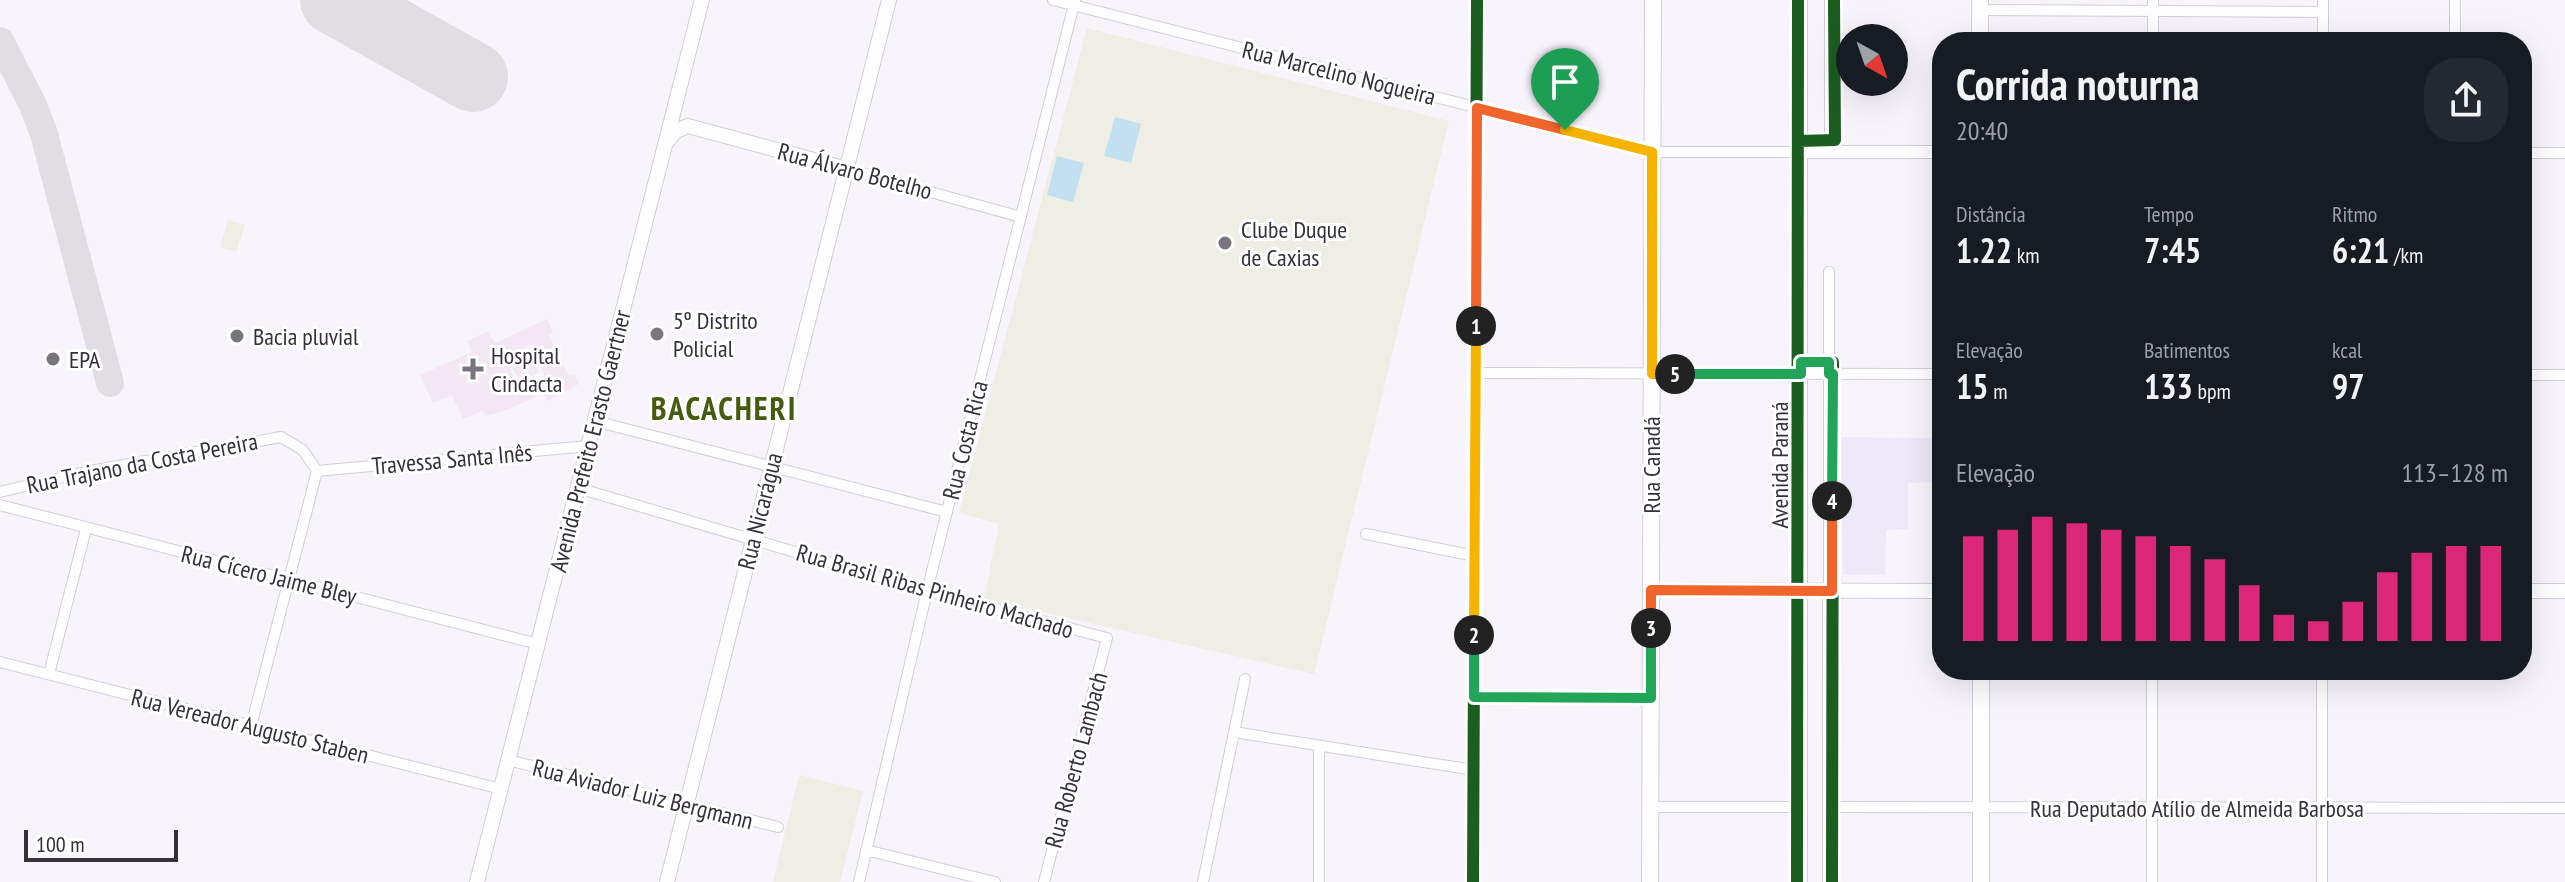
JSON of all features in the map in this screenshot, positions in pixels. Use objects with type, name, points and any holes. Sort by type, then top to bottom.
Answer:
[{"type":"main road","name":"Avenida Prefeito Erasto Gaertner","points":[[477,882],[702,0]]},
{"type":"main road","name":"Rua Nicarágua","points":[[667,882],[889,0]]},
{"type":"main road","name":"Rua Canadá","points":[[1650,882],[1653,0]]},
{"type":"main road","points":[[1980,5],[1980,32]]},
{"type":"main road","points":[[666,142],[676,131],[688,126],[676,101]]},
{"type":"main road","name":"Rua Álvaro Botelho","points":[[688,126],[847,169]]},
{"type":"main road","points":[[1651,590],[1932,591]]},
{"type":"main road","points":[[2532,591],[2565,591]]},
{"type":"main road","points":[[1981,680],[1981,882]]},
{"type":"street","name":"Rua Marcelino Nogueira","points":[[1053,0],[1075,3],[1652,152],[1932,152]]},
{"type":"street","points":[[1473,882],[1477,0]]},
{"type":"street","name":"Avenida Paraná","points":[[1801,0],[1801,882]]},
{"type":"street","points":[[1831,0],[1831,152]]},
{"type":"street","points":[[2455,0],[2455,32]]},
{"type":"street","name":"Rua Costa Rica","points":[[859,882],[927,591],[1075,3]]},
{"type":"street","points":[[1980,5],[2323,6],[2323,32]]},
{"type":"street","points":[[2153,5],[2153,32]]},
{"type":"street","points":[[2532,153],[2565,153]]},
{"type":"street","name":"Rua Álvaro Botelho","points":[[847,169],[1021,217]]},
{"type":"street","name":"Avenida Paraná","points":[[1829,272],[1829,882]]},
{"type":"street","points":[[1476,373],[1932,374]]},
{"type":"street","points":[[2532,375],[2565,375]]},
{"type":"street","points":[[595,421],[947,512]]},
{"type":"street","name":"Rua Trajano da Costa Pereira","points":[[0,492],[90,471],[281,437],[303,450],[317,471]]},
{"type":"street","name":"Travessa Santa Inês","points":[[317,471],[588,446]]},
{"type":"street","points":[[251,726],[317,471]]},
{"type":"street","name":"Rua Brasil Ribas Pinheiro Machado","points":[[578,488],[927,591],[1107,638]]},
{"type":"street","name":"Rua Cícero Jaime Bley","points":[[0,505],[538,644]]},
{"type":"street","points":[[49,674],[86,529]]},
{"type":"street","points":[[1366,534],[1475,556]]},
{"type":"street","name":"Rua Roberto Lambach","points":[[1044,882],[1107,638]]},
{"type":"street","name":"Rua Vereador Augusto Staben","points":[[0,662],[501,789]]},
{"type":"street","points":[[1203,882],[1245,679]]},
{"type":"street","points":[[2152,680],[2152,882]]},
{"type":"street","points":[[2322,680],[2322,882]]},
{"type":"street","points":[[1474,697],[1651,698]]},
{"type":"street","points":[[1234,732],[1474,770]]},
{"type":"street","points":[[1319,746],[1319,882]]},
{"type":"street","name":"Rua Aviador Luiz Bergmann","points":[[508,760],[778,827]]},
{"type":"street","points":[[1650,807],[1801,807]]},
{"type":"street","name":"Rua Deputado Atílio de Almeida Barbosa","points":[[1828,807],[2565,808]]},
{"type":"street","points":[[866,850],[995,882]]},
{"type":"shaded area","name":"Clube Duque de Caxias","points":[[1087,28],[1449,121],[1314,674],[984,599],[999,524],[959,513]]},
{"type":"shaded area","points":[[228,220],[245,225],[236,252],[220,247]]},
{"type":"shaded area","name":"Hospital Cindacta","points":[[547,319],[553,332],[549,335],[569,376],[575,375],[579,384],[548,401],[541,389],[548,385],[532,343],[524,347],[539,372],[520,381],[506,357],[516,385],[528,380],[536,397],[501,412],[485,416],[482,411],[463,419],[452,395],[433,403],[420,375],[472,352],[467,341],[488,331],[495,343]]},
{"type":"shaded area","points":[[1840,437],[1932,438],[1932,482],[1908,483],[1908,529],[1886,530],[1885,575],[1843,575]]},
{"type":"shaded area","points":[[799,775],[863,791],[840,882],[773,882]]},
{"type":"water","points":[[1115,117],[1141,124],[1131,163],[1104,156]]},
{"type":"water","points":[[1057,156],[1084,163],[1073,202],[1047,195]]},
{"type":"taxiway","points":[[0,41],[33,105],[44,134],[110,383]]},
{"type":"runway","points":[[335,0],[473,77]]},
{"type":"cycle path","points":[[1473,882],[1477,0]]},
{"type":"cycle path","points":[[1797,882],[1798,0]]},
{"type":"cycle path","points":[[1798,141],[1835,140],[1834,0]]},
{"type":"cycle path","points":[[1798,362],[1833,362],[1832,882]]},
{"type":"place","name":"Clube Duque de Caxias","points":[[1225,243]]},
{"type":"place","name":"5º Distrito Policial","points":[[657,334]]},
{"type":"place","name":"Bacia pluvial","points":[[237,336]]},
{"type":"place","name":"EPA","points":[[53,359]]},
{"type":"place","name":"Hospital Cindacta","points":[[473,369]]},
{"type":"district","name":"BACACHERI","points":[[724,408]]},
{"type":"route","points":[[1477,108],[1565,130],[1652,152],[1652,374],[1801,374],[1801,362],[1829,362],[1829,374],[1833,374],[1832,591],[1651,590],[1651,698],[1474,697],[1477,108]]}]
